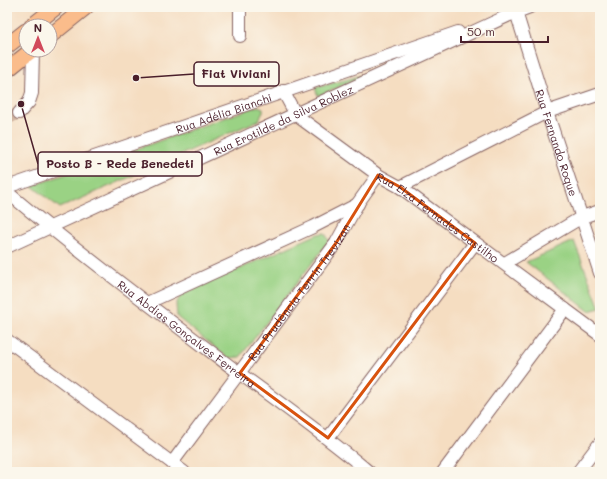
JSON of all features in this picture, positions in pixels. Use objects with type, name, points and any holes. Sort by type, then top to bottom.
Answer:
[{"type":"main road","points":[[42,18],[56,7]]},
{"type":"main road","points":[[58,30],[86,7]]},
{"type":"main road","points":[[7,46],[18,37]]},
{"type":"main road","points":[[7,70],[22,58]]},
{"type":"street","points":[[240,7],[240,36]]},
{"type":"street","name":"Rua Adélia Bianchi","points":[[7,187],[530,7]]},
{"type":"street","name":"Rua Fernando Roque","points":[[516,12],[600,273]]},
{"type":"street","name":"Rua Erotilde da Silva Roblez","points":[[7,247],[296,115],[516,12]]},
{"type":"street","points":[[19,113],[29,102],[32,93],[32,58]]},
{"type":"street","name":"Rua Elza Fernades Castilho","points":[[283,91],[296,115],[378,175],[400,187],[598,332]]},
{"type":"street","points":[[400,187],[547,112],[600,94]]},
{"type":"street","name":"Rua Prudência Terrin Trevizan","points":[[172,463],[336,243],[358,203],[378,175]]},
{"type":"street","name":"Rua Abdias Gonçalves Ferreira","points":[[7,192],[49,228],[328,438],[369,472]]},
{"type":"street","points":[[147,303],[313,227],[358,203]]},
{"type":"street","points":[[505,263],[582,217],[600,211]]},
{"type":"street","points":[[328,438],[476,243]]},
{"type":"street","points":[[443,472],[565,309]]},
{"type":"street","points":[[7,340],[184,472]]},
{"type":"street","points":[[578,472],[600,443]]},
{"type":"highlighted area","points":[[378,175],[400,187],[475,243],[328,438],[240,373],[336,243]]},
{"type":"green space","points":[[374,72],[318,96],[315,88]]},
{"type":"green space","points":[[258,106],[263,108],[263,112],[259,120],[60,208],[32,186]]},
{"type":"green space","points":[[325,233],[329,241],[240,357],[228,358],[177,317],[176,304],[181,295],[318,234]]},
{"type":"green space","points":[[574,241],[600,308],[589,311],[526,262]]},
{"type":"tunnel","points":[[7,119],[19,113]]},
{"type":"place","name":"Fiat Viviani","points":[[136,78]]},
{"type":"place","name":"Posto B - Rede Benedeti","points":[[21,104]]}]
